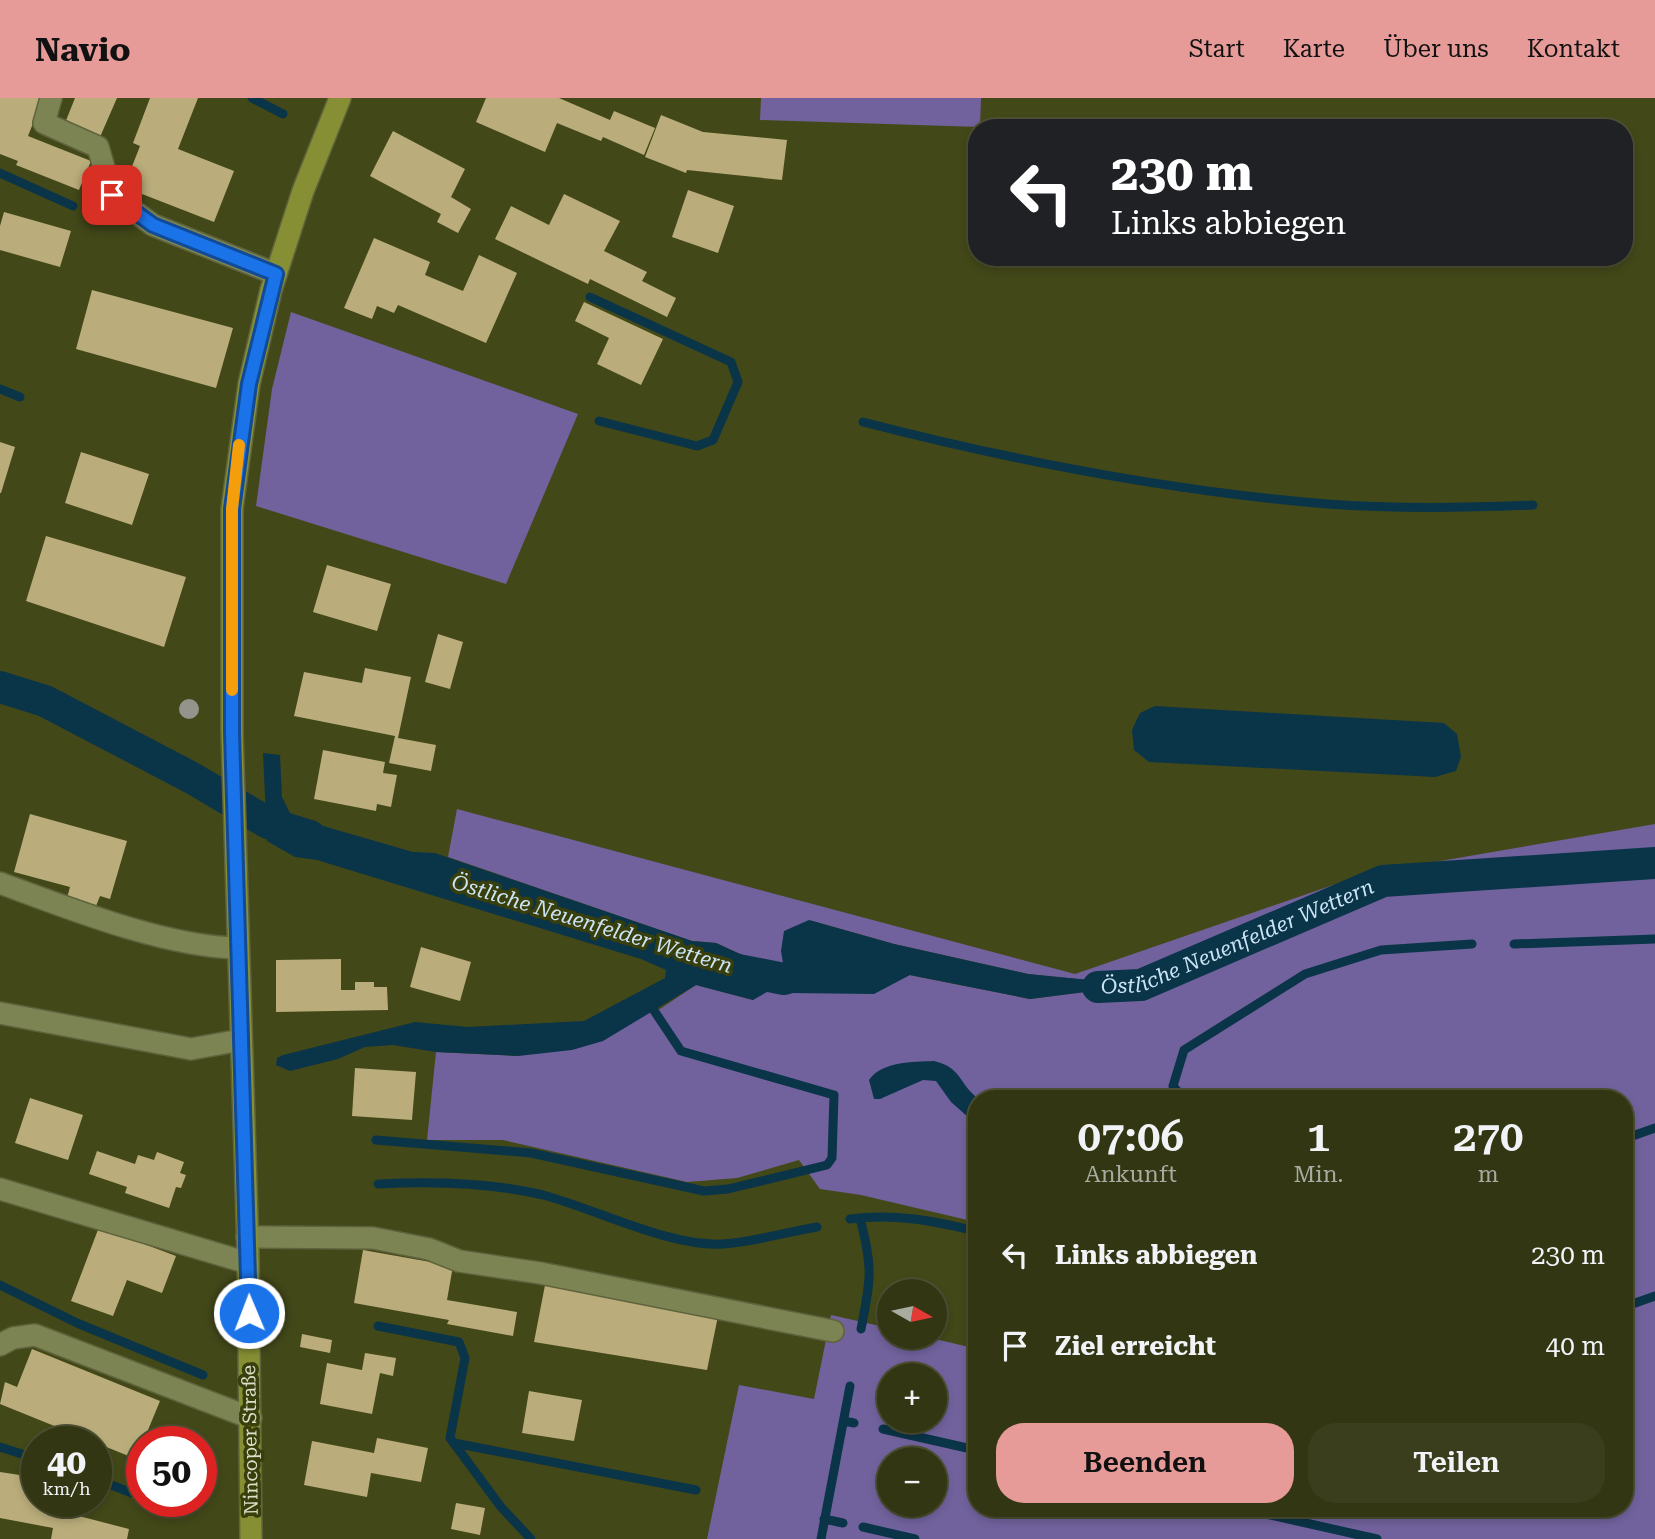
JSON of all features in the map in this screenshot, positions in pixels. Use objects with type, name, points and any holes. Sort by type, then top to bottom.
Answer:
[{"type":"main road","name":"Nincoper Straße","points":[[251,1539],[248,1263],[232,732],[232,509],[236,462],[249,384],[276,274],[303,191],[340,98]]},
{"type":"lane","points":[[51,98],[44,123],[98,147],[112,195],[153,225],[276,274]]},
{"type":"lane","points":[[0,883],[86,915],[212,948],[238,948]]},
{"type":"lane","points":[[0,1013],[191,1049],[241,1040]]},
{"type":"lane","points":[[0,1189],[248,1263]]},
{"type":"lane","points":[[247,1237],[373,1238],[429,1249],[459,1261],[540,1273],[832,1331]]},
{"type":"lane","points":[[0,1345],[13,1338],[34,1335],[251,1418]]},
{"type":"shaded area","points":[[761,98],[981,98],[980,119],[968,119],[968,127],[760,120]]},
{"type":"shaded area","points":[[291,312],[578,414],[506,584],[256,506],[272,389]]},
{"type":"shaded area","points":[[457,809],[1075,974],[1365,874],[1655,824],[1655,1539],[707,1539],[739,1385],[814,1399],[831,1315],[877,1325],[877,1349],[947,1349],[947,1342],[968,1347],[968,1517],[1633,1517],[1633,1090],[968,1090],[968,1220],[861,1195],[820,1189],[799,1160],[737,1178],[687,1182],[503,1140],[427,1140],[436,1052],[518,1056],[660,1009],[696,985],[753,1000],[762,964],[716,943],[692,941],[448,857]],"holes":[[[809,920],[894,944],[1028,974],[1137,985],[1030,999],[909,975]]]},
{"type":"water","points":[[1155,706],[1444,723],[1457,734],[1461,757],[1456,771],[1435,777],[1149,762],[1134,750],[1132,730],[1140,713]]},
{"type":"water","points":[[263,753],[280,755],[282,797],[292,817],[413,852],[435,853],[692,941],[716,943],[762,964],[767,992],[753,1000],[696,985],[603,1041],[572,1050],[518,1056],[436,1052],[393,1045],[365,1047],[338,1059],[290,1071],[276,1065],[277,1058],[283,1055],[415,1022],[468,1027],[584,1021],[665,978],[666,970],[641,959],[317,860],[295,857],[267,841]]},
{"type":"water","points":[[809,920],[894,944],[1028,974],[1141,985],[1030,999],[910,975],[874,994],[788,993],[781,951],[784,931]]},
{"type":"water","points":[[934,1061],[955,1072],[970,1090],[968,1117],[951,1102],[936,1081],[923,1080],[880,1099],[874,1099],[869,1080],[875,1074],[890,1066]]},
{"type":"building","points":[[0,98],[43,98],[28,136],[91,161],[79,190],[16,165],[18,161],[0,154]]},
{"type":"building","points":[[75,98],[117,98],[100,137],[65,123]]},
{"type":"building","points":[[150,98],[198,98],[178,149],[234,171],[214,222],[124,187],[140,146],[133,143]]},
{"type":"building","points":[[486,98],[559,98],[610,120],[614,111],[655,128],[644,155],[603,137],[601,141],[557,123],[545,152],[476,122]]},
{"type":"building","points":[[661,115],[703,132],[787,140],[782,180],[687,170],[686,173],[645,157]]},
{"type":"building","points":[[393,131],[465,169],[451,197],[471,209],[458,233],[437,222],[441,214],[370,176]]},
{"type":"building","points":[[688,190],[734,206],[718,253],[672,237]]},
{"type":"building","points":[[564,194],[620,221],[604,251],[647,272],[642,281],[676,298],[667,317],[590,279],[588,284],[495,239],[511,206],[549,225]]},
{"type":"building","points":[[4,212],[71,231],[60,267],[0,250],[0,226]]},
{"type":"building","points":[[374,238],[430,262],[425,275],[463,291],[479,255],[517,273],[486,343],[398,305],[394,313],[377,306],[372,319],[344,308]]},
{"type":"building","points":[[92,290],[233,328],[216,388],[76,349]]},
{"type":"building","points":[[584,302],[663,339],[641,385],[597,364],[609,338],[575,321]]},
{"type":"building","points":[[0,442],[15,447],[1,493],[0,493]]},
{"type":"building","points":[[81,452],[149,474],[132,525],[65,503]]},
{"type":"building","points":[[46,536],[186,577],[164,647],[26,601]]},
{"type":"building","points":[[327,565],[391,584],[377,631],[313,612]]},
{"type":"building","points":[[438,634],[463,642],[450,689],[425,682]]},
{"type":"building","points":[[365,668],[411,677],[398,738],[436,745],[431,771],[389,763],[395,736],[294,716],[304,672],[362,683]]},
{"type":"building","points":[[323,750],[385,762],[383,773],[397,775],[391,807],[377,804],[376,811],[314,799]]},
{"type":"building","points":[[30,814],[127,841],[110,899],[100,896],[96,906],[67,898],[70,887],[14,872]]},
{"type":"building","points":[[421,947],[471,962],[460,1001],[410,987]]},
{"type":"building","points":[[341,959],[341,990],[355,990],[355,982],[374,982],[374,987],[387,987],[388,1010],[276,1012],[276,960]]},
{"type":"building","points":[[355,1068],[416,1072],[412,1120],[352,1116]]},
{"type":"building","points":[[30,1098],[83,1115],[68,1160],[15,1143]]},
{"type":"building","points":[[97,1151],[135,1164],[138,1155],[154,1160],[157,1152],[184,1162],[180,1173],[186,1175],[181,1188],[176,1187],[169,1208],[125,1193],[127,1187],[89,1174]]},
{"type":"building","points":[[99,1227],[176,1256],[162,1293],[127,1280],[113,1316],[71,1301]]},
{"type":"building","points":[[363,1250],[453,1266],[447,1300],[517,1312],[513,1336],[447,1324],[449,1320],[354,1303]]},
{"type":"building","points":[[545,1285],[718,1316],[707,1370],[534,1342]]},
{"type":"building","points":[[302,1334],[332,1340],[330,1353],[300,1347]]},
{"type":"building","points":[[32,1349],[160,1401],[150,1426],[126,1426],[126,1455],[112,1449],[112,1426],[54,1426],[0,1404],[5,1382],[17,1387]]},
{"type":"building","points":[[365,1353],[396,1358],[393,1376],[380,1373],[372,1414],[320,1404],[327,1363],[362,1370]]},
{"type":"building","points":[[529,1391],[582,1400],[574,1441],[522,1433]]},
{"type":"building","points":[[377,1438],[428,1448],[421,1482],[371,1473],[367,1497],[304,1485],[312,1441],[374,1453]]},
{"type":"building","points":[[0,1472],[21,1475],[21,1517],[83,1517],[129,1529],[127,1539],[51,1539],[53,1528],[0,1518]]},
{"type":"building","points":[[456,1503],[485,1508],[480,1535],[451,1529]]},
{"type":"waterway","points":[[252,98],[283,114]]},
{"type":"waterway","points":[[0,173],[73,206]]},
{"type":"waterway","points":[[590,297],[731,362],[738,382],[713,440],[697,446],[599,421]]},
{"type":"waterway","points":[[0,389],[20,397]]},
{"type":"waterway","points":[[863,422],[1035,462],[1210,491],[1353,506],[1430,508],[1533,505]]},
{"type":"waterway","name":"Östliche Neuenfelder Wettern","points":[[0,687],[45,701],[192,778],[268,823],[310,836]]},
{"type":"waterway","name":"Östliche Neuenfelder Wettern","points":[[1098,987],[1141,985],[1383,881],[1655,863]]},
{"type":"waterway","points":[[1514,944],[1655,939]]},
{"type":"waterway","points":[[1176,1090],[1173,1086],[1184,1050],[1305,974],[1381,950],[1472,944]]},
{"type":"waterway","name":"Östliche Neuenfelder Wettern","points":[[723,967],[784,979],[824,964]]},
{"type":"waterway","points":[[376,1140],[531,1153],[704,1191],[728,1189],[827,1165],[832,1158],[834,1095],[681,1051],[649,1003]]},
{"type":"waterway","points":[[1633,1136],[1655,1128]]},
{"type":"waterway","points":[[378,1184],[502,1187],[564,1201],[656,1234],[702,1243],[735,1243],[817,1227]]},
{"type":"waterway","points":[[860,1218],[869,1262],[867,1298],[861,1329]]},
{"type":"waterway","points":[[850,1219],[914,1219],[968,1229]]},
{"type":"waterway","points":[[0,1285],[77,1323],[203,1375]]},
{"type":"waterway","points":[[1633,1304],[1655,1296]]},
{"type":"waterway","points":[[378,1326],[459,1342],[465,1358],[450,1438],[501,1507],[531,1539]]},
{"type":"waterway","points":[[821,1539],[850,1386]]},
{"type":"waterway","points":[[844,1421],[854,1423]]},
{"type":"waterway","points":[[901,1433],[968,1448]]},
{"type":"waterway","points":[[454,1443],[696,1490]]},
{"type":"waterway","points":[[0,1447],[21,1454]]},
{"type":"waterway","points":[[112,1485],[126,1491]]},
{"type":"waterway","points":[[1279,1517],[1377,1539]]},
{"type":"waterway","points":[[824,1519],[843,1523]]},
{"type":"waterway","points":[[863,1527],[915,1539]]},
{"type":"slow traffic","points":[[232,690],[232,509],[239,445]]},
{"type":"route","points":[[112,195],[153,225],[276,274],[249,384],[236,462],[232,509],[232,732],[249,1313]]}]
